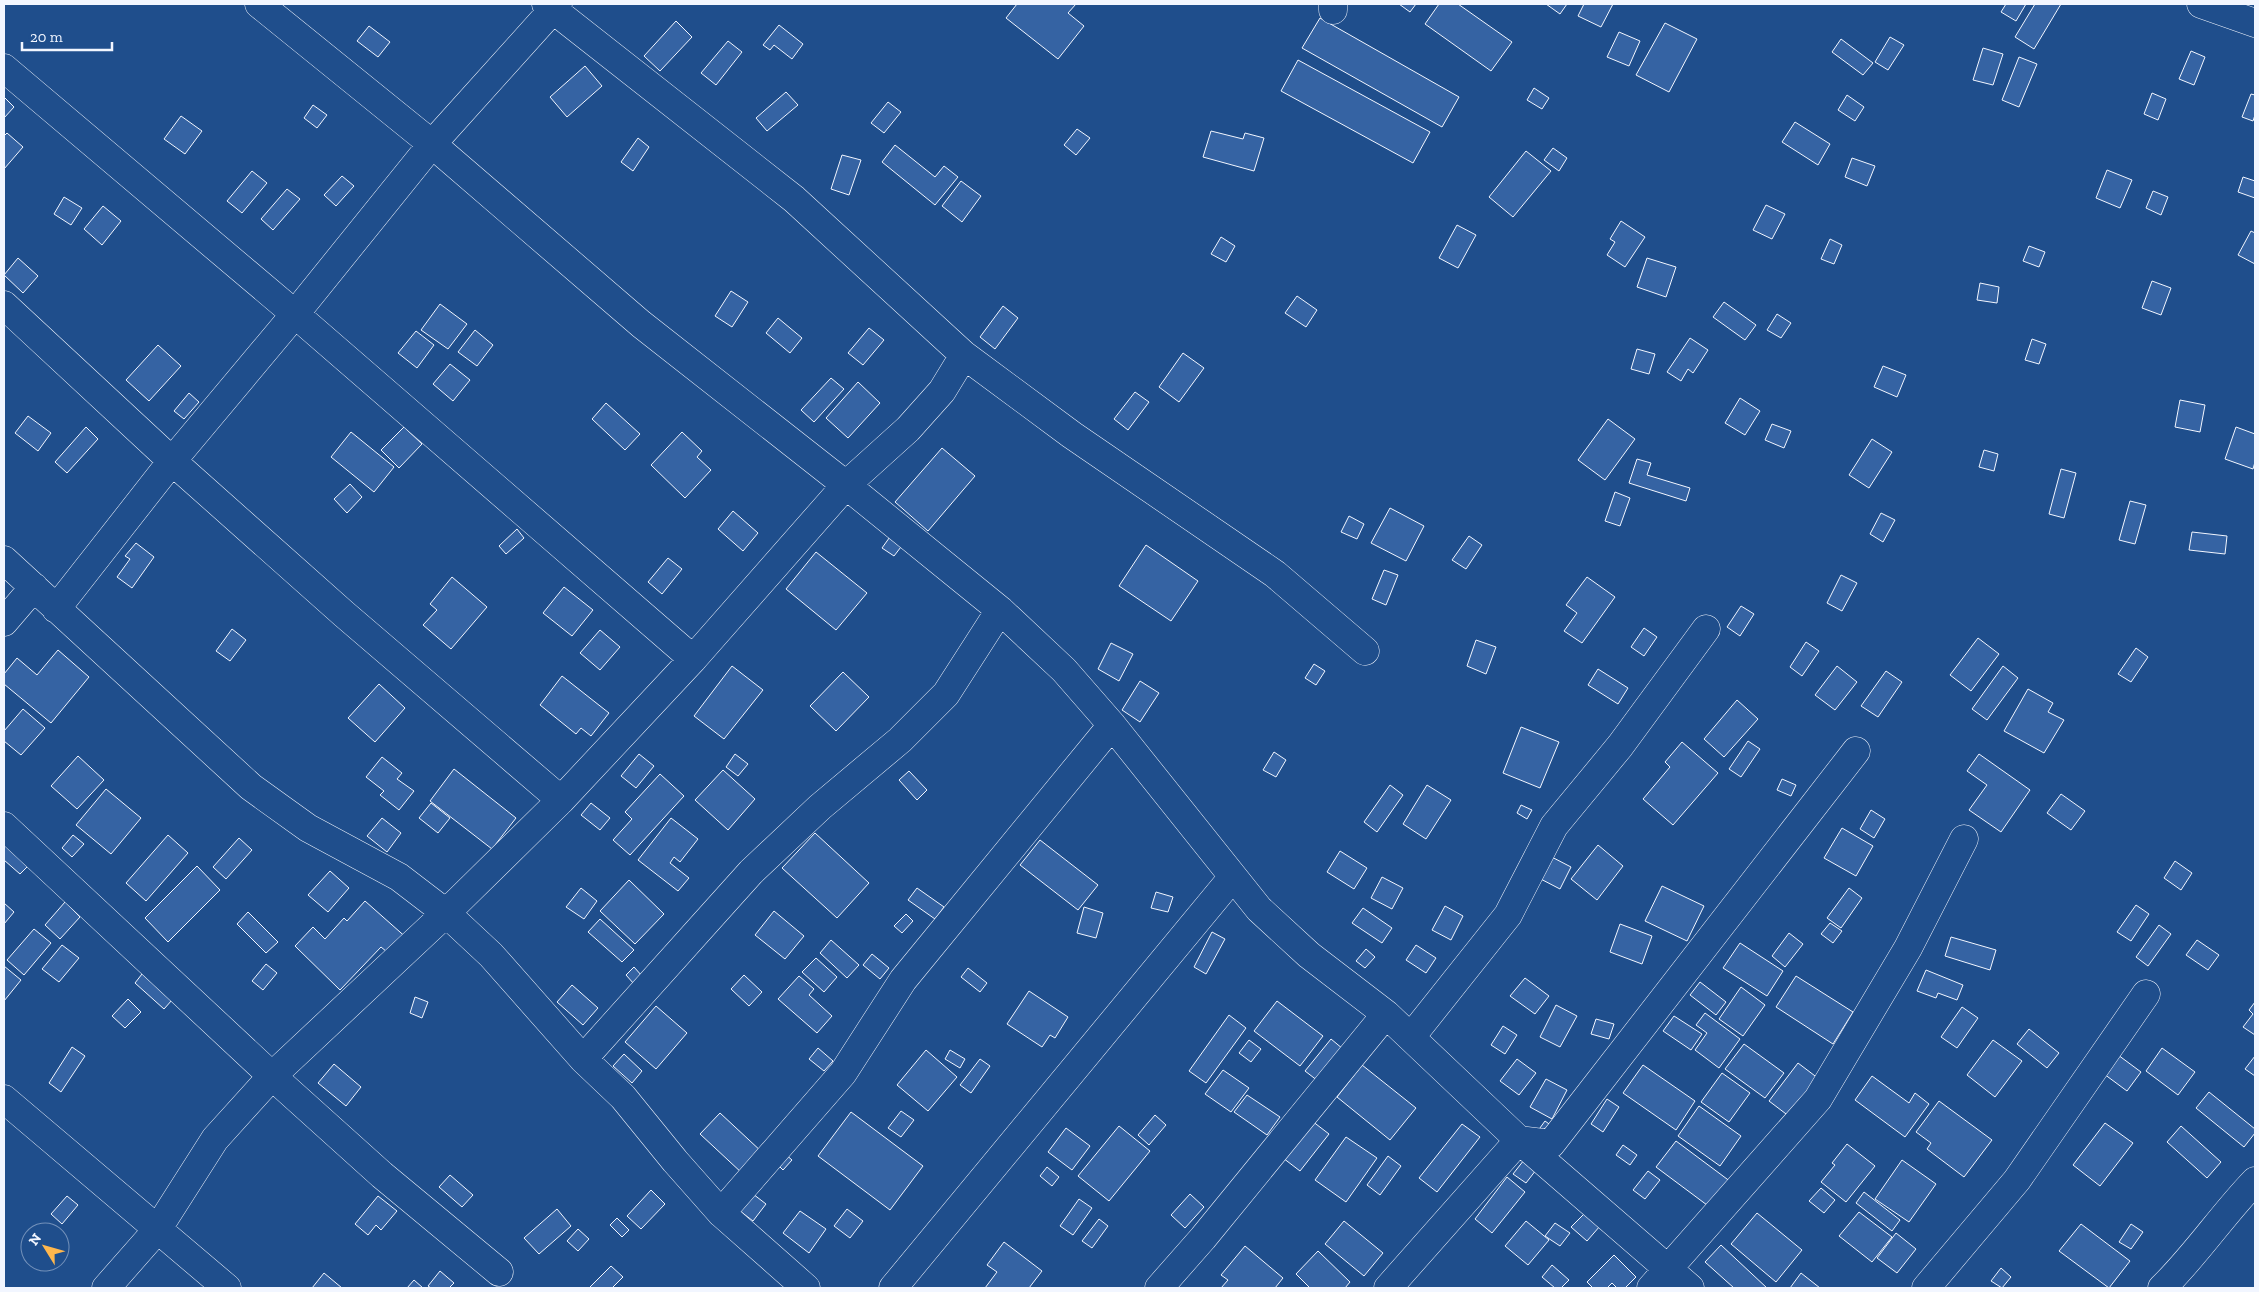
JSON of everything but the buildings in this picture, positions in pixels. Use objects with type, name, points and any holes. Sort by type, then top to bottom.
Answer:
[{"type":"street","points":[[259,4],[432,144],[641,324],[846,485],[1000,610],[1064,670],[1112,725],[1259,910],[1309,955],[1386,1014],[1411,1037],[1660,1279],[1690,1288]]},
{"type":"street","points":[[2201,4],[2255,23]]},
{"type":"street","points":[[56,609],[172,461],[295,314],[432,144],[552,6],[794,198],[964,354],[1072,435],[1275,574],[1365,651]]},
{"type":"street","points":[[4,68],[295,314],[693,659]]},
{"type":"street","points":[[4,305],[172,461],[344,614],[561,800]]},
{"type":"street","points":[[106,1288],[157,1230],[215,1139],[272,1076],[446,913],[561,800],[693,659],[846,485],[908,429],[942,391],[964,354]]},
{"type":"street","points":[[4,560],[251,787],[308,828],[399,877],[446,913],[491,955],[583,1059],[624,1097],[675,1162],[721,1213],[806,1288]]},
{"type":"street","points":[[4,622],[34,586]]},
{"type":"street","points":[[583,1059],[751,872],[820,807],[900,740],[946,694],[1000,610]]},
{"type":"street","points":[[1411,1037],[1508,915],[1554,826],[1620,746],[1706,629]]},
{"type":"street","points":[[721,1213],[843,1072],[903,980],[1112,725]]},
{"type":"street","points":[[1519,1140],[1550,1144],[1856,751]]},
{"type":"street","points":[[4,826],[272,1076],[382,1175],[499,1272]]},
{"type":"street","points":[[1660,1279],[1818,1100],[1908,948],[1964,840]]},
{"type":"street","points":[[893,1288],[1232,878]]},
{"type":"street","points":[[1926,1288],[2017,1180],[2146,994]]},
{"type":"street","points":[[1159,1288],[1386,1014]]},
{"type":"street","points":[[4,1099],[227,1288]]},
{"type":"street","points":[[1388,1288],[1519,1140]]},
{"type":"street","points":[[2162,1288],[2179,1272],[2228,1210],[2255,1181]]}]
